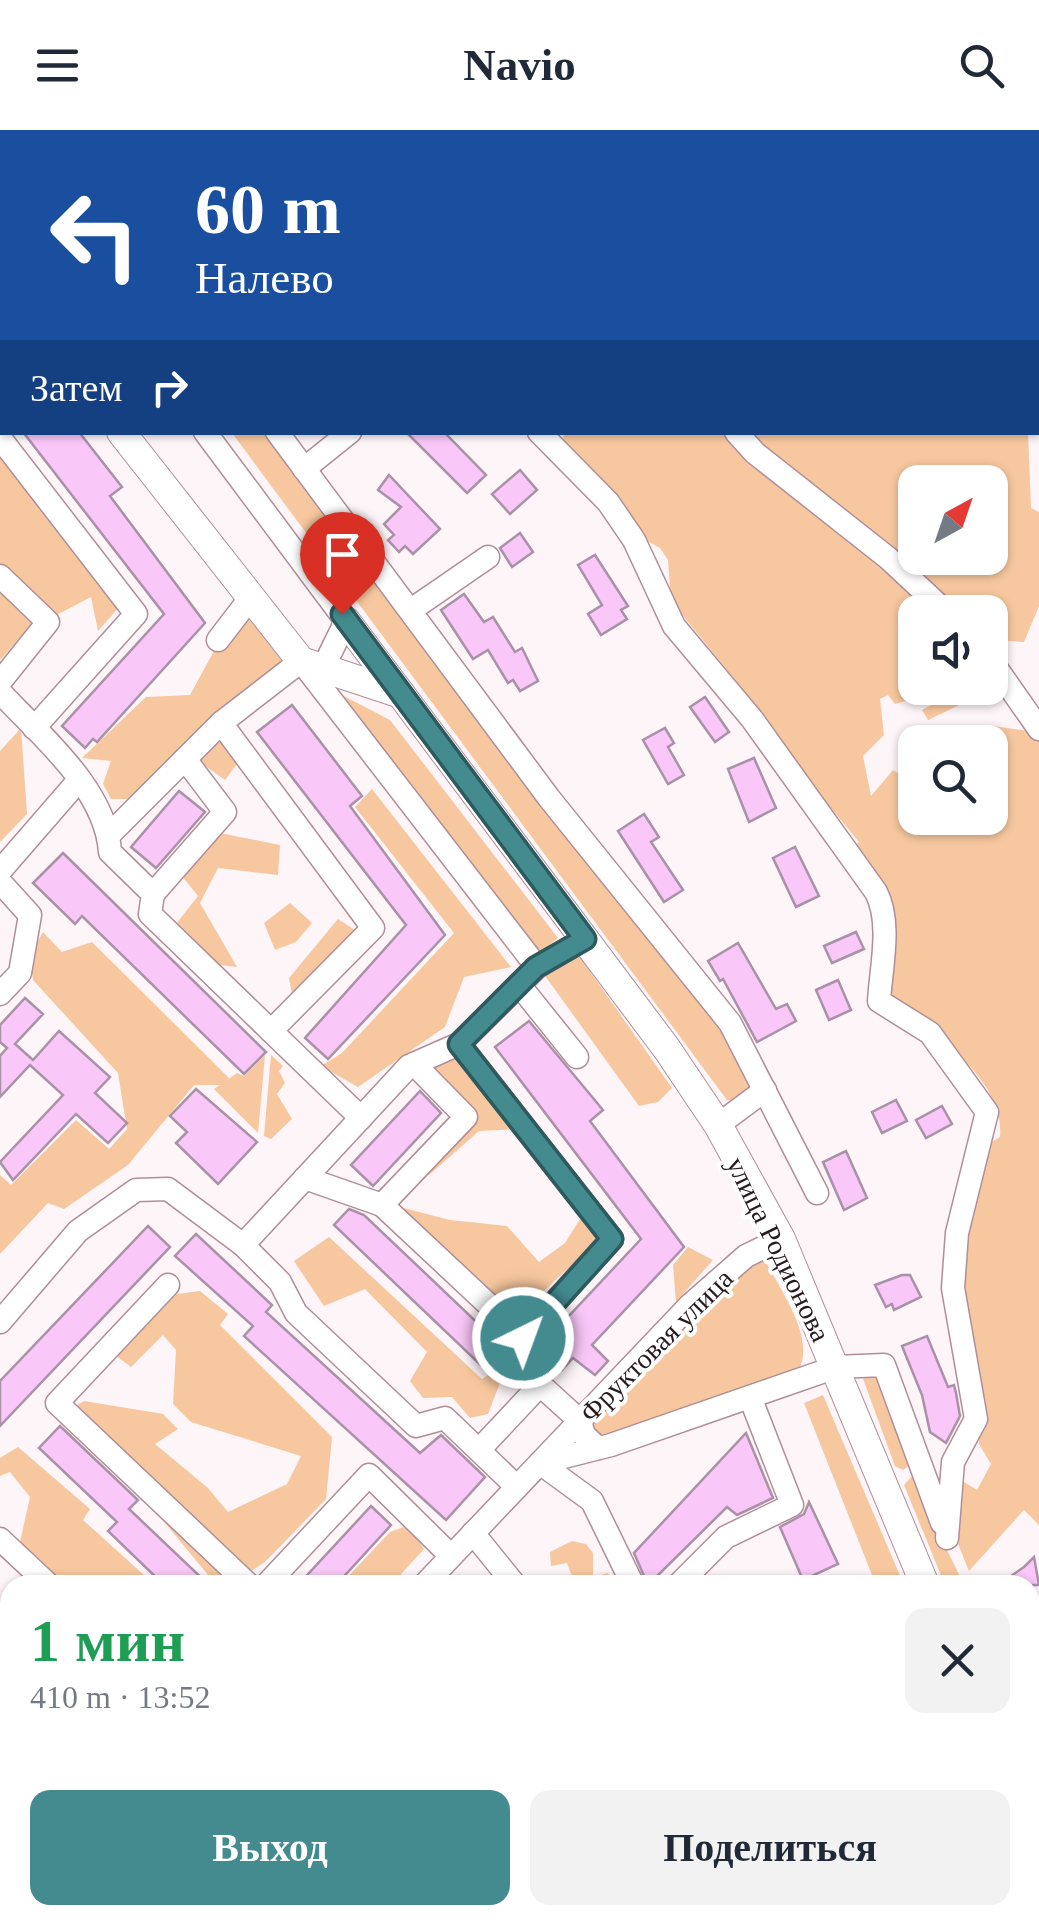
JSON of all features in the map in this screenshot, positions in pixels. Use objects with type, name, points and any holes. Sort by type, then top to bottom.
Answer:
[{"type":"main road","points":[[124,435],[250,597],[312,665],[401,694]]},
{"type":"main road","name":"улица Родионова","points":[[346,621],[585,939],[718,1125],[781,1239],[921,1575]]},
{"type":"street","name":"улица Родионова","points":[[207,435],[346,621]]},
{"type":"street","points":[[279,435],[549,798],[730,1023],[817,1193]]},
{"type":"street","points":[[304,469],[346,435]]},
{"type":"street","name":"Фруктовая улица","points":[[540,1463],[598,1448],[836,1368],[884,1366],[947,1538],[953,1462],[976,1419],[953,1288],[957,1233],[988,1112],[930,1033],[878,1001],[884,928],[883,905],[876,892],[752,720],[674,626],[634,540],[608,502],[542,435]]},
{"type":"street","points":[[739,435],[755,453],[888,558],[928,595]]},
{"type":"street","points":[[0,438],[136,614],[34,728]]},
{"type":"street","points":[[411,610],[488,557]]},
{"type":"street","points":[[0,576],[48,622],[0,682]]},
{"type":"street","points":[[218,640],[250,597]]},
{"type":"street","points":[[108,835],[221,724],[312,665],[346,621]]},
{"type":"street","points":[[312,665],[536,967]]},
{"type":"street","points":[[1008,685],[1039,730]]},
{"type":"street","points":[[0,692],[80,780],[108,835],[110,852],[153,894]]},
{"type":"street","points":[[221,724],[374,928],[271,1031]]},
{"type":"street","points":[[186,758],[225,812],[153,894],[150,914],[361,1118]]},
{"type":"street","points":[[0,871],[80,780]]},
{"type":"street","points":[[0,882],[30,915],[20,973],[0,994]]},
{"type":"street","points":[[242,1246],[414,1064],[459,1044],[536,967],[585,939]]},
{"type":"street","points":[[520,986],[577,1057]]},
{"type":"street","points":[[459,1044],[612,1239],[523,1338]]},
{"type":"street","points":[[382,1205],[466,1117],[414,1064]]},
{"type":"street","points":[[718,1125],[764,1090]]},
{"type":"street","points":[[305,1178],[382,1205],[523,1338],[526,1371],[580,1421],[584,1434],[598,1448]]},
{"type":"street","points":[[0,1322],[78,1231],[136,1190],[168,1189],[242,1246],[280,1282],[296,1312],[416,1426],[444,1418],[518,1487]]},
{"type":"street","name":"Фруктовая улица","points":[[433,1575],[718,1279],[746,1256],[781,1239]]},
{"type":"street","points":[[168,1285],[56,1404],[238,1575]]},
{"type":"street","points":[[479,1450],[540,1384]]},
{"type":"street","points":[[688,1575],[726,1537],[792,1505],[750,1397]]},
{"type":"street","points":[[540,1463],[592,1502],[628,1575]]},
{"type":"street","points":[[275,1575],[369,1475],[451,1556]]},
{"type":"street","points":[[473,1534],[507,1575]]},
{"type":"street","points":[[0,1539],[38,1575]]},
{"type":"shaded area","points":[[0,435],[8,435],[130,595],[98,631],[91,597],[26,631],[0,660]]},
{"type":"shaded area","points":[[233,435],[271,435],[722,1023],[752,1091],[736,1101],[727,1100]]},
{"type":"shaded area","points":[[564,435],[1028,435],[1031,508],[1039,512],[1039,606],[1024,642],[1008,641],[1008,595],[898,595],[898,703],[888,695],[880,699],[884,735],[863,756],[871,796],[893,770],[898,773],[898,835],[1008,835],[1008,728],[1028,731],[1039,724],[1039,1525],[1024,1510],[969,1571],[958,1544],[960,1518],[937,1529],[959,1575],[941,1575],[904,1485],[912,1476],[924,1500],[939,1478],[964,1482],[977,1490],[991,1464],[979,1444],[980,1428],[956,1291],[984,1146],[1000,1137],[998,1116],[991,1095],[963,1059],[892,998],[880,910],[846,851],[859,842],[736,693],[737,682],[671,601],[668,560],[660,548],[646,540],[598,475],[563,441]]},
{"type":"shaded area","points":[[250,611],[288,660],[219,710],[237,764],[225,780],[182,749],[134,799],[111,799],[103,784],[111,761],[82,758],[146,697],[190,695],[227,627]]},
{"type":"shaded area","points":[[340,694],[390,720],[558,938],[536,956]]},
{"type":"shaded area","points":[[931,705],[960,705],[928,720],[922,710]]},
{"type":"shaded area","points":[[21,728],[27,814],[0,842],[0,751]]},
{"type":"shaded area","points":[[372,789],[511,967],[464,977],[445,1027],[358,1087],[321,1066],[342,1053],[454,933],[355,807]]},
{"type":"shaded area","points":[[220,833],[280,845],[278,875],[218,868],[200,903],[237,967],[220,965],[176,924],[198,896],[181,875]]},
{"type":"shaded area","points":[[290,903],[312,923],[296,942],[275,950],[264,923]]},
{"type":"shaded area","points":[[338,919],[358,932],[293,999],[289,978]]},
{"type":"shaded area","points":[[43,932],[62,952],[92,942],[229,1078],[222,1085],[194,1085],[128,1165],[64,1209],[48,1203],[0,1254],[0,1175],[11,1185],[76,1120],[109,1149],[127,1129],[118,1073],[33,980],[30,955]]},
{"type":"shaded area","points":[[577,953],[672,1088],[658,1102],[639,1106],[543,973]]},
{"type":"shaded area","points":[[455,1054],[519,1129],[479,1131],[429,1175],[418,1175],[463,1108],[421,1074]]},
{"type":"shaded area","points":[[265,1055],[258,1133],[214,1089],[237,1073],[244,1076]]},
{"type":"shaded area","points":[[271,1055],[283,1066],[279,1071],[285,1083],[277,1094],[292,1119],[271,1139],[264,1136]]},
{"type":"shaded area","points":[[592,1200],[613,1227],[534,1300],[499,1304],[392,1205],[450,1220],[507,1226],[539,1262],[565,1243]]},
{"type":"shaded area","points":[[329,1237],[482,1379],[508,1362],[488,1414],[470,1418],[452,1397],[423,1398],[410,1381],[427,1352],[365,1289],[324,1306],[294,1261]]},
{"type":"shaded area","points":[[688,1247],[713,1260],[676,1302],[673,1265]]},
{"type":"shaded area","points":[[764,1258],[799,1326],[803,1354],[800,1367],[611,1434],[597,1434],[590,1423],[725,1282]]},
{"type":"shaded area","points":[[200,1291],[228,1314],[220,1325],[332,1437],[326,1499],[265,1562],[245,1575],[208,1575],[71,1409],[84,1401],[163,1414],[178,1429],[155,1444],[208,1488],[228,1512],[287,1484],[301,1456],[191,1422],[173,1404],[176,1350],[163,1335],[131,1367],[103,1346],[155,1297]]},
{"type":"shaded area","points":[[872,1375],[883,1385],[910,1465],[903,1470],[895,1466],[862,1376]]},
{"type":"shaded area","points":[[823,1395],[900,1575],[872,1575],[804,1403]]},
{"type":"shaded area","points":[[18,1447],[90,1509],[83,1520],[144,1575],[55,1575],[20,1542],[30,1497],[10,1472],[0,1476],[0,1458]]},
{"type":"shaded area","points":[[409,1525],[424,1549],[400,1575],[349,1575],[390,1532]]},
{"type":"shaded area","points":[[572,1541],[586,1544],[593,1553],[593,1575],[571,1575],[567,1563],[551,1566],[550,1552]]},
{"type":"building","points":[[25,435],[81,435],[122,487],[110,496],[205,623],[97,742],[93,739],[85,748],[62,726],[164,614]]},
{"type":"building","points":[[409,435],[447,435],[486,475],[467,493]]},
{"type":"building","points":[[520,470],[537,490],[510,514],[492,494]]},
{"type":"building","points":[[389,475],[440,529],[413,554],[405,546],[399,552],[388,540],[394,535],[384,524],[401,507],[378,490]]},
{"type":"building","points":[[520,533],[533,552],[512,567],[500,548]]},
{"type":"building","points":[[595,555],[628,606],[621,610],[627,619],[601,635],[588,614],[602,605],[578,565]]},
{"type":"building","points":[[464,594],[484,622],[493,617],[515,652],[522,648],[538,681],[520,691],[513,680],[508,683],[488,650],[473,659],[441,610]]},
{"type":"building","points":[[705,697],[729,732],[715,742],[690,707]]},
{"type":"building","points":[[292,705],[362,796],[350,806],[445,935],[328,1059],[305,1038],[406,925],[257,732]]},
{"type":"building","points":[[665,728],[674,743],[668,747],[684,775],[668,784],[643,740]]},
{"type":"building","points":[[754,758],[776,808],[749,822],[728,769]]},
{"type":"building","points":[[179,791],[205,812],[156,868],[131,847]]},
{"type":"building","points":[[644,814],[659,837],[651,842],[683,890],[664,902],[618,831]]},
{"type":"building","points":[[795,847],[819,896],[796,907],[773,858]]},
{"type":"building","points":[[63,853],[266,1052],[244,1074],[82,916],[75,924],[33,883]]},
{"type":"building","points":[[856,932],[864,949],[832,963],[824,946]]},
{"type":"building","points":[[738,943],[776,1009],[787,1004],[796,1021],[757,1042],[723,979],[720,981],[708,961]]},
{"type":"building","points":[[838,980],[851,1010],[829,1020],[816,990]]},
{"type":"building","points":[[25,998],[43,1014],[15,1044],[33,1060],[59,1031],[110,1077],[95,1093],[127,1123],[108,1143],[76,1114],[13,1180],[0,1162],[63,1095],[30,1065],[0,1097],[0,1056],[7,1048],[0,1042],[0,1025]]},
{"type":"building","points":[[529,1021],[603,1110],[590,1121],[684,1247],[592,1345],[608,1361],[595,1375],[573,1358],[562,1370],[539,1348],[641,1239],[495,1047]]},
{"type":"building","points":[[196,1089],[257,1142],[218,1184],[176,1143],[187,1132],[170,1116]]},
{"type":"building","points":[[420,1091],[441,1113],[373,1186],[351,1165]]},
{"type":"building","points":[[896,1100],[907,1121],[882,1133],[872,1112]]},
{"type":"building","points":[[942,1106],[952,1124],[926,1138],[916,1120]]},
{"type":"building","points":[[846,1151],[867,1198],[844,1210],[823,1162]]},
{"type":"building","points":[[349,1209],[364,1215],[507,1351],[487,1371],[334,1225]]},
{"type":"building","points":[[148,1226],[170,1247],[0,1426],[0,1381]]},
{"type":"building","points":[[196,1234],[272,1305],[266,1312],[420,1453],[441,1435],[485,1477],[446,1520],[244,1336],[253,1326],[175,1256]]},
{"type":"building","points":[[910,1275],[921,1297],[894,1310],[892,1304],[886,1307],[875,1285]]},
{"type":"building","points":[[927,1336],[948,1387],[954,1385],[956,1393],[960,1416],[946,1443],[930,1432],[922,1395],[902,1346]]},
{"type":"building","points":[[60,1426],[138,1500],[129,1509],[198,1575],[154,1575],[108,1531],[117,1522],[39,1448]]},
{"type":"building","points":[[746,1433],[773,1498],[737,1515],[727,1507],[658,1575],[644,1575],[634,1553]]},
{"type":"building","points":[[809,1502],[838,1564],[814,1575],[801,1575],[780,1527],[804,1514]]},
{"type":"building","points":[[371,1506],[391,1525],[345,1575],[307,1575]]},
{"type":"building","points":[[1034,1557],[1037,1575],[1012,1575]]},
{"type":"route","points":[[342,614],[585,939],[536,967],[459,1044],[612,1239],[523,1338]]}]
